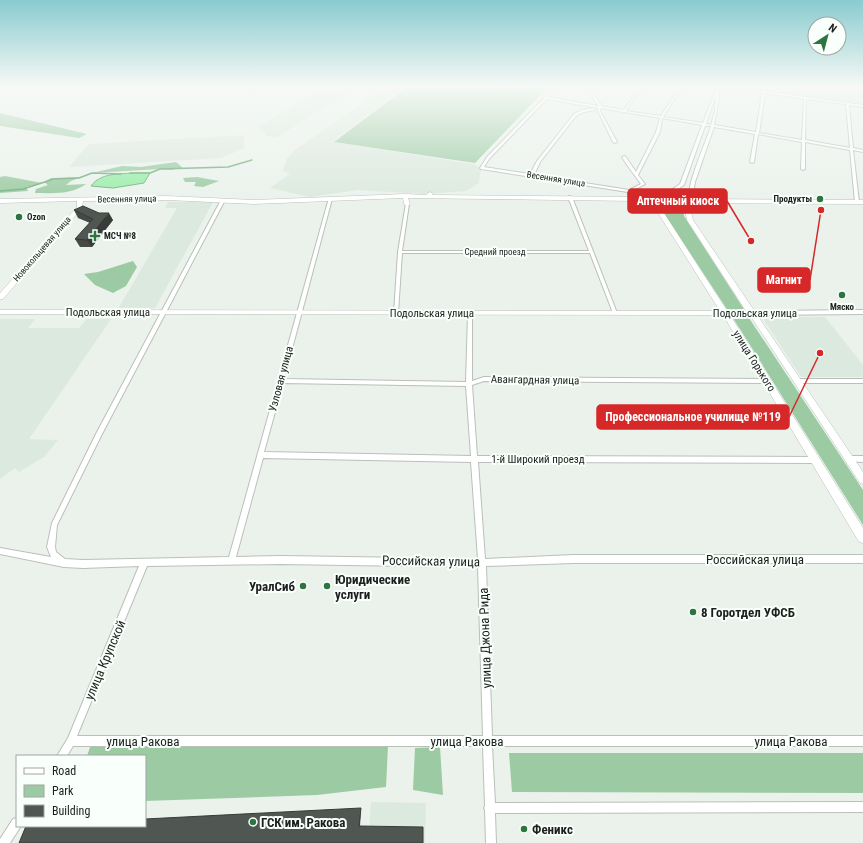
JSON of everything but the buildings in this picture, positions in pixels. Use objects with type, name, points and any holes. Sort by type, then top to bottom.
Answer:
[{"type":"street","name":"Весенняя улица","points":[[519,126],[488,158],[482,168],[630,191]]},
{"type":"street","points":[[532,175],[538,162],[567,126]]},
{"type":"street","points":[[607,126],[615,142]]},
{"type":"street","points":[[637,174],[658,132],[659,126]]},
{"type":"street","points":[[668,194],[682,185],[704,126]]},
{"type":"street","points":[[712,126],[691,190],[688,204],[690,220],[863,480]]},
{"type":"street","points":[[714,126],[863,151]]},
{"type":"street","points":[[752,162],[758,126]]},
{"type":"street","points":[[803,169],[805,126]]},
{"type":"street","points":[[688,204],[679,196],[668,194],[655,195],[648,200],[656,205],[671,208],[688,204],[860,202],[849,126]]},
{"type":"street","points":[[624,157],[629,168],[637,174],[643,184],[630,191],[632,199]]},
{"type":"street","name":"Весенняя улица","points":[[0,201],[167,198],[254,202],[428,195],[570,197],[648,200]]},
{"type":"street","points":[[396,312],[400,252],[407,204],[405,196]]},
{"type":"street","points":[[570,197],[614,313]]},
{"type":"street","name":"Узловая улица","points":[[232,560],[298,312],[330,199]]},
{"type":"street","name":"Новокольцевая улица","points":[[0,298],[80,207],[80,200]]},
{"type":"street","points":[[65,563],[53,554],[51,547],[54,525],[99,434],[223,200]]},
{"type":"street","name":"улица Горького","points":[[656,205],[725,313],[863,538]]},
{"type":"street","name":"Средний проезд","points":[[400,252],[590,252]]},
{"type":"street","name":"Подольская улица","points":[[0,312],[863,312]]},
{"type":"street","name":"улица Джона Рида","points":[[470,313],[469,384],[482,563],[491,843]]},
{"type":"street","name":"Авангардная улица","points":[[280,381],[469,384],[484,379],[767,382]]},
{"type":"street","points":[[797,381],[863,381]]},
{"type":"street","name":"1-й Широкий проезд","points":[[261,455],[474,459],[816,460]]},
{"type":"street","points":[[849,459],[863,458]]},
{"type":"street","name":"Российская улица","points":[[0,551],[65,563],[83,564],[232,560],[342,560],[482,563],[573,559],[863,559]]},
{"type":"street","name":"улица Крупской","points":[[63,755],[71,741],[145,562]]},
{"type":"street","name":"улица Ракова","points":[[71,741],[863,741]]},
{"type":"street","points":[[489,808],[863,807]]},
{"type":"street","points":[[4,843],[16,825]]},
{"type":"shaded area","points":[[294,126],[276,138],[267,136],[258,127]]},
{"type":"shaded area","points":[[329,126],[353,126],[332,142],[474,164],[481,169],[479,183],[466,191],[425,194],[358,190],[310,197],[270,188],[290,174],[283,171],[287,158],[295,150]]},
{"type":"shaded area","points":[[244,135],[244,148],[221,158],[69,167],[89,144]]},
{"type":"shaded area","points":[[150,173],[144,183],[113,188],[91,186],[105,176]]},
{"type":"shaded area","points":[[168,202],[213,202],[155,308],[118,309],[177,208],[165,208]]},
{"type":"shaded area","points":[[762,317],[825,317],[863,365],[863,377],[801,377]]},
{"type":"shaded area","points":[[0,319],[35,319],[28,328],[79,328],[87,319],[111,319],[29,439],[58,440],[44,457],[19,472],[15,468],[0,479]]},
{"type":"shaded area","points":[[371,802],[426,803],[425,843],[368,843]]},
{"type":"green space","points":[[2,126],[55,126],[87,134],[79,138]]},
{"type":"green space","points":[[355,126],[510,126],[475,163],[334,142]]},
{"type":"green space","points":[[176,162],[183,168],[171,170],[160,169],[92,173],[122,166],[141,167]]},
{"type":"green space","points":[[5,176],[42,183],[26,187],[28,191],[0,193],[0,177]]},
{"type":"green space","points":[[82,177],[71,181],[66,185],[86,184],[80,188],[62,193],[35,193],[36,189],[48,185],[44,182],[51,178]]},
{"type":"green space","points":[[197,177],[219,181],[203,187],[194,186],[196,182],[185,182],[183,178]]},
{"type":"green space","points":[[659,206],[683,206],[684,216],[745,311],[728,311]]},
{"type":"green space","points":[[133,261],[137,267],[126,286],[113,293],[95,285],[84,274],[98,272]]},
{"type":"green space","points":[[733,318],[749,318],[863,490],[863,525]]},
{"type":"green space","points":[[388,746],[386,787],[317,795],[146,801],[146,755],[87,755],[90,747]]},
{"type":"green space","points":[[440,747],[443,795],[413,790],[415,748]]},
{"type":"green space","points":[[509,753],[863,753],[863,793],[512,792]]},
{"type":"waterway","points":[[130,173],[150,173],[160,169],[228,167],[252,160]]},
{"type":"waterway","points":[[0,191],[23,189],[54,179],[79,178],[92,173],[121,174]]},
{"type":"place","name":"Продукты","points":[[820,199]]},
{"type":"place","name":"Магнит","points":[[821,210]]},
{"type":"place","name":"Ozon","points":[[19,217]]},
{"type":"place","name":"МСЧ №8","points":[[95,236]]},
{"type":"place","name":"Аптечный киоск","points":[[751,241]]},
{"type":"place","name":"Мяско","points":[[842,295]]},
{"type":"place","name":"Профессиональное училище №119","points":[[820,353]]},
{"type":"place","name":"УралСиб","points":[[303,586]]},
{"type":"place","name":"Юридические услуги","points":[[327,586]]},
{"type":"place","name":"8 Горотдел УФСБ","points":[[693,612]]},
{"type":"place","name":"ГСК им. Ракова","points":[[253,822]]},
{"type":"place","name":"Феникс","points":[[524,829]]}]
